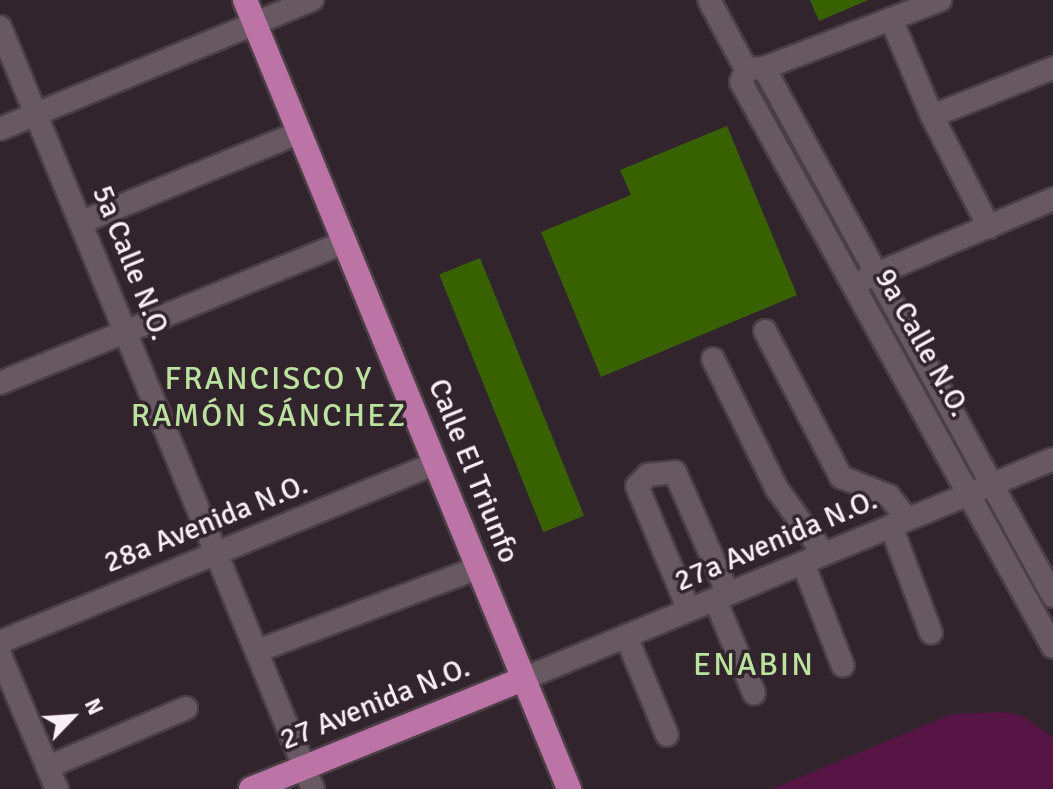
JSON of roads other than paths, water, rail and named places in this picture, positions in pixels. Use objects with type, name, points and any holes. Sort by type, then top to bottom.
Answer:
[{"type":"main road","name":"Calle El Triunfo","points":[[245,0],[569,789]]},
{"type":"main road","name":"27 Avenida N.O.","points":[[251,789],[309,778],[523,679]]},
{"type":"street","points":[[0,129],[312,0]]},
{"type":"street","name":"9a Calle N.O.","points":[[709,0],[755,68],[881,275],[1053,596]]},
{"type":"street","points":[[755,68],[940,0]]},
{"type":"street","points":[[891,19],[932,116],[989,227]]},
{"type":"street","name":"5a Calle N.O.","points":[[0,27],[309,778]]},
{"type":"street","name":"9a Calle N.O.","points":[[755,68],[741,82],[971,493],[1053,647]]},
{"type":"street","points":[[932,116],[1053,68]]},
{"type":"street","points":[[82,222],[300,132]]},
{"type":"street","points":[[852,280],[881,275],[1053,199]]},
{"type":"street","points":[[0,383],[345,242]]},
{"type":"street","points":[[765,331],[841,477],[889,496],[931,633]]},
{"type":"street","points":[[713,359],[777,489],[824,554]]},
{"type":"street","name":"27a Avenida N.O.","points":[[523,679],[1053,459]]},
{"type":"street","name":"28a Avenida N.O.","points":[[0,642],[216,550],[435,464]]},
{"type":"street","points":[[689,610],[637,486],[648,475],[675,472],[754,693]]},
{"type":"street","points":[[803,563],[843,666]]},
{"type":"street","points":[[257,651],[478,568]]},
{"type":"street","points":[[626,636],[667,735]]},
{"type":"street","points":[[0,655],[57,789]]},
{"type":"street","points":[[48,767],[186,708]]},
{"type":"district","name":"FRANCISCO Y RAMÓN SÁNCHEZ","points":[[269,398]]},
{"type":"district","name":"ENABIN","points":[[754,665]]}]
